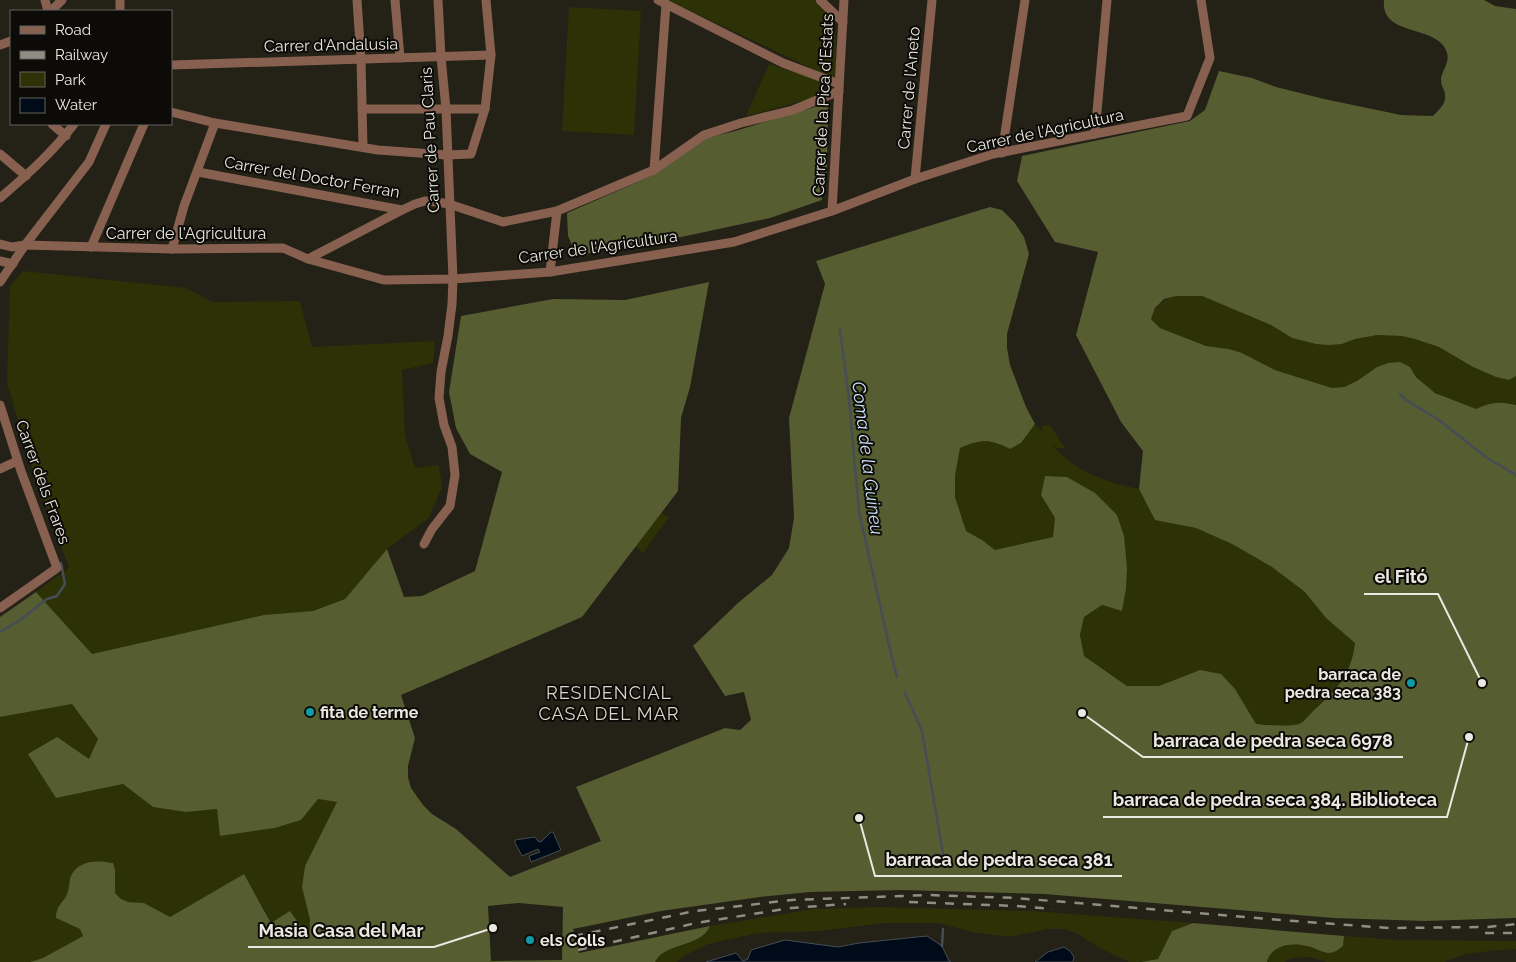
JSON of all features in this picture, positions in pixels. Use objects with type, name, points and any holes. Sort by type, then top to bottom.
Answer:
[{"type":"street","points":[[50,10],[62,0]]},
{"type":"street","points":[[357,0],[364,147]]},
{"type":"street","points":[[395,0],[400,58]]},
{"type":"street","name":"Carrer de Pau Claris","points":[[424,544],[432,529],[450,506],[455,475],[452,447],[444,425],[439,398],[441,372],[452,304],[453,279],[446,109],[438,0]]},
{"type":"street","points":[[172,112],[215,123],[378,150],[447,155],[471,154],[485,109],[491,55],[486,0]]},
{"type":"street","points":[[820,0],[843,22]]},
{"type":"street","name":"Carrer de la Pica d'Estats","points":[[832,212],[844,0]]},
{"type":"street","name":"Carrer de l'Aneto","points":[[915,179],[932,0]]},
{"type":"street","points":[[1002,153],[1025,0]]},
{"type":"street","points":[[1095,134],[1107,0]]},
{"type":"street","name":"Carrer de l'Agricultura","points":[[0,244],[12,246],[172,249],[283,248],[308,259],[384,280],[453,279],[550,272],[734,242],[832,212],[915,179],[1002,153],[1187,116],[1210,58],[1201,0]]},
{"type":"street","points":[[654,170],[662,2],[783,63],[839,87]]},
{"type":"street","name":"Carrer d'Andalusia","points":[[172,65],[491,55]]},
{"type":"street","name":"Carrer del Doctor Ferran","points":[[198,172],[402,210],[425,201],[449,204],[503,222],[557,211],[654,170],[704,135],[741,123],[793,110],[839,87]]},
{"type":"street","points":[[362,109],[485,109]]},
{"type":"street","points":[[172,249],[184,206],[215,123]]},
{"type":"street","points":[[53,125],[66,136]]},
{"type":"street","points":[[0,198],[26,176],[66,136],[73,125]]},
{"type":"street","points":[[0,282],[24,245],[88,162],[106,125]]},
{"type":"street","points":[[92,247],[144,125]]},
{"type":"street","points":[[0,154],[26,176]]},
{"type":"street","points":[[308,259],[402,210]]},
{"type":"street","points":[[550,272],[557,211]]},
{"type":"street","points":[[0,261],[13,264]]},
{"type":"street","name":"Carrer dels Frares","points":[[0,405],[57,568],[0,608]]},
{"type":"street","points":[[0,469],[18,461]]},
{"type":"green space","points":[[668,0],[813,0],[832,15],[836,41],[836,76],[832,78]]},
{"type":"green space","points":[[1384,0],[1484,0],[1495,6],[1516,9],[1516,376],[1509,380],[1496,377],[1473,367],[1439,347],[1402,336],[1377,335],[1355,339],[1342,344],[1328,345],[1292,338],[1271,325],[1202,296],[1176,296],[1164,299],[1155,308],[1151,319],[1160,328],[1206,346],[1242,353],[1275,370],[1332,388],[1344,387],[1357,381],[1377,367],[1388,363],[1400,362],[1410,367],[1416,377],[1435,393],[1476,409],[1495,403],[1516,405],[1516,918],[1425,921],[1334,918],[1044,894],[902,890],[810,892],[661,911],[573,929],[579,953],[710,926],[699,938],[667,951],[655,962],[30,962],[43,958],[83,936],[80,929],[56,918],[56,914],[67,894],[73,873],[82,865],[94,862],[113,863],[115,870],[115,893],[121,899],[128,902],[144,903],[170,917],[244,874],[271,923],[290,911],[309,938],[310,920],[302,887],[305,866],[337,802],[318,799],[301,820],[275,828],[220,836],[217,809],[186,812],[153,807],[123,784],[56,798],[28,754],[57,737],[89,759],[98,739],[72,704],[0,717],[0,617],[36,592],[92,654],[264,615],[313,611],[345,599],[387,549],[404,597],[422,596],[475,571],[502,472],[470,454],[456,428],[449,392],[461,316],[553,299],[625,300],[709,282],[690,387],[681,418],[678,491],[582,617],[401,695],[415,738],[408,766],[411,788],[432,814],[456,829],[510,877],[601,841],[576,787],[725,728],[740,730],[751,720],[744,692],[725,696],[693,646],[739,602],[772,575],[789,548],[794,518],[789,418],[825,284],[816,261],[990,207],[1002,210],[1014,222],[1024,237],[1029,254],[1007,334],[1007,348],[1010,365],[1026,407],[1035,424],[1021,443],[1010,449],[985,441],[960,448],[955,476],[955,497],[966,531],[995,550],[1053,537],[1055,518],[1041,495],[1045,476],[1067,477],[1095,493],[1117,515],[1124,536],[1127,568],[1126,589],[1122,611],[1102,605],[1084,617],[1080,635],[1084,656],[1127,686],[1159,686],[1200,670],[1221,674],[1235,689],[1256,724],[1283,726],[1301,723],[1329,696],[1341,681],[1350,665],[1355,643],[1326,618],[1305,592],[1272,567],[1232,544],[1196,528],[1155,520],[1139,489],[1143,451],[1121,422],[1076,335],[1098,252],[1055,242],[1017,181],[1022,156],[1190,121],[1205,110],[1219,71],[1252,78],[1276,87],[1324,99],[1401,115],[1433,116],[1441,107],[1445,98],[1441,79],[1447,63],[1447,53],[1442,44],[1434,38],[1400,26],[1391,20],[1385,12]],"holes":[[[519,903],[563,907],[562,960],[491,961],[488,906]]]},
{"type":"green space","points":[[569,7],[641,11],[634,135],[562,131]]},
{"type":"green space","points":[[769,64],[825,82],[821,96],[746,116]]},
{"type":"green space","points":[[828,103],[827,173],[817,173],[822,200],[770,218],[644,245],[603,249],[577,257],[568,236],[567,213],[656,174],[707,138]]},
{"type":"green space","points":[[23,271],[186,288],[212,302],[300,301],[312,347],[435,341],[433,363],[402,370],[405,435],[415,468],[439,465],[442,487],[429,518],[387,549],[345,599],[313,611],[264,615],[92,654],[36,592],[69,568],[30,462],[7,383],[10,286]]},
{"type":"green space","points":[[1176,296],[1202,296],[1271,325],[1292,338],[1316,344],[1342,344],[1355,339],[1377,335],[1402,336],[1415,339],[1439,347],[1473,367],[1496,377],[1509,380],[1516,376],[1516,405],[1495,403],[1476,410],[1431,389],[1416,376],[1410,367],[1388,363],[1377,367],[1357,381],[1344,387],[1332,388],[1275,370],[1242,353],[1206,346],[1160,328],[1151,319],[1153,314],[1160,304]]},
{"type":"green space","points":[[1035,424],[1043,433],[1041,426],[1050,425],[1065,448],[1053,446],[1061,455],[1081,469],[1115,483],[1139,489],[1155,519],[1196,528],[1232,544],[1272,567],[1305,591],[1326,618],[1355,643],[1350,664],[1336,689],[1299,724],[1256,724],[1235,689],[1200,670],[1159,686],[1127,686],[1084,656],[1080,635],[1084,617],[1102,605],[1122,611],[1126,589],[1127,568],[1095,493],[1067,477],[1045,476],[1041,495],[1055,518],[1054,537],[995,550],[966,531],[955,497],[955,476],[960,448],[985,441],[1010,449],[1021,443]]},
{"type":"green space","points":[[660,512],[669,517],[643,553],[635,546]]},
{"type":"green space","points":[[72,704],[98,740],[90,759],[56,798],[123,784],[153,807],[186,812],[217,809],[220,836],[275,828],[301,820],[317,799],[337,802],[305,866],[302,887],[310,920],[309,938],[272,923],[244,874],[170,917],[144,903],[128,902],[121,899],[115,894],[115,870],[105,862],[88,863],[70,880],[66,897],[56,910],[56,918],[80,929],[83,936],[43,958],[30,962],[0,962],[0,717]]},
{"type":"green space","points":[[879,907],[1031,911],[1193,923],[1172,931],[1158,959],[1141,962],[1129,962],[1065,929],[1048,929],[1015,936],[1002,936],[972,932],[938,923],[884,923],[819,931],[758,933],[708,944],[684,956],[677,962],[655,962],[655,959],[665,952],[697,940],[707,932],[710,926],[813,909]]},
{"type":"green space","points":[[1193,923],[1344,936],[1343,946],[1335,952],[1329,953],[1295,944],[1283,946],[1277,948],[1269,956],[1267,962],[1141,962],[1158,959],[1172,931]]},
{"type":"green space","points":[[1344,936],[1397,940],[1516,941],[1516,949],[1466,954],[1444,962],[1327,962],[1308,957],[1292,958],[1285,962],[1267,962],[1272,952],[1282,946],[1295,944],[1326,953],[1337,951],[1343,946]]},
{"type":"water","points":[[553,832],[561,850],[531,862],[529,856],[540,852],[538,849],[522,856],[515,843],[515,840],[535,837],[541,842]]},
{"type":"water","points":[[927,936],[942,946],[951,962],[706,962],[736,953],[743,961],[748,959],[751,950],[785,940],[838,947]]},
{"type":"water","points":[[1064,947],[1074,957],[1073,962],[1035,962],[1048,952]]},
{"type":"waterway","name":"Coma de la Guineu","points":[[840,329],[849,399],[859,512],[897,677]]},
{"type":"waterway","points":[[1400,394],[1406,400],[1439,420],[1487,458],[1516,475]]},
{"type":"waterway","points":[[0,632],[20,620],[47,599],[57,596],[65,584],[61,563]]},
{"type":"waterway","name":"Coma de la Guineu","points":[[905,693],[922,731],[944,860]]},
{"type":"waterway","name":"Coma de la Guineu","points":[[942,946],[943,929]]},
{"type":"railway","points":[[574,936],[695,911],[792,900],[928,895],[1016,898],[1389,928],[1488,927],[1516,924]]},
{"type":"railway","points":[[909,902],[1053,909]]},
{"type":"railway","points":[[578,950],[696,923],[791,908],[846,904]]},
{"type":"railway","points":[[1485,933],[1516,933]]},
{"type":"place","name":"barraca de pedra seca 383","points":[[1411,683]]},
{"type":"place","name":"el Fitó","points":[[1482,683]]},
{"type":"place","name":"fita de terme","points":[[310,712]]},
{"type":"place","name":"barraca de pedra seca 6978","points":[[1082,713]]},
{"type":"place","name":"barraca de pedra seca 384. Biblioteca","points":[[1469,737]]},
{"type":"place","name":"barraca de pedra seca 381","points":[[859,818]]},
{"type":"place","name":"Masia Casa del Mar","points":[[493,928]]},
{"type":"place","name":"els Colls","points":[[530,940]]},
{"type":"district","name":"RESIDENCIAL CASA DEL MAR","points":[[609,702]]}]
